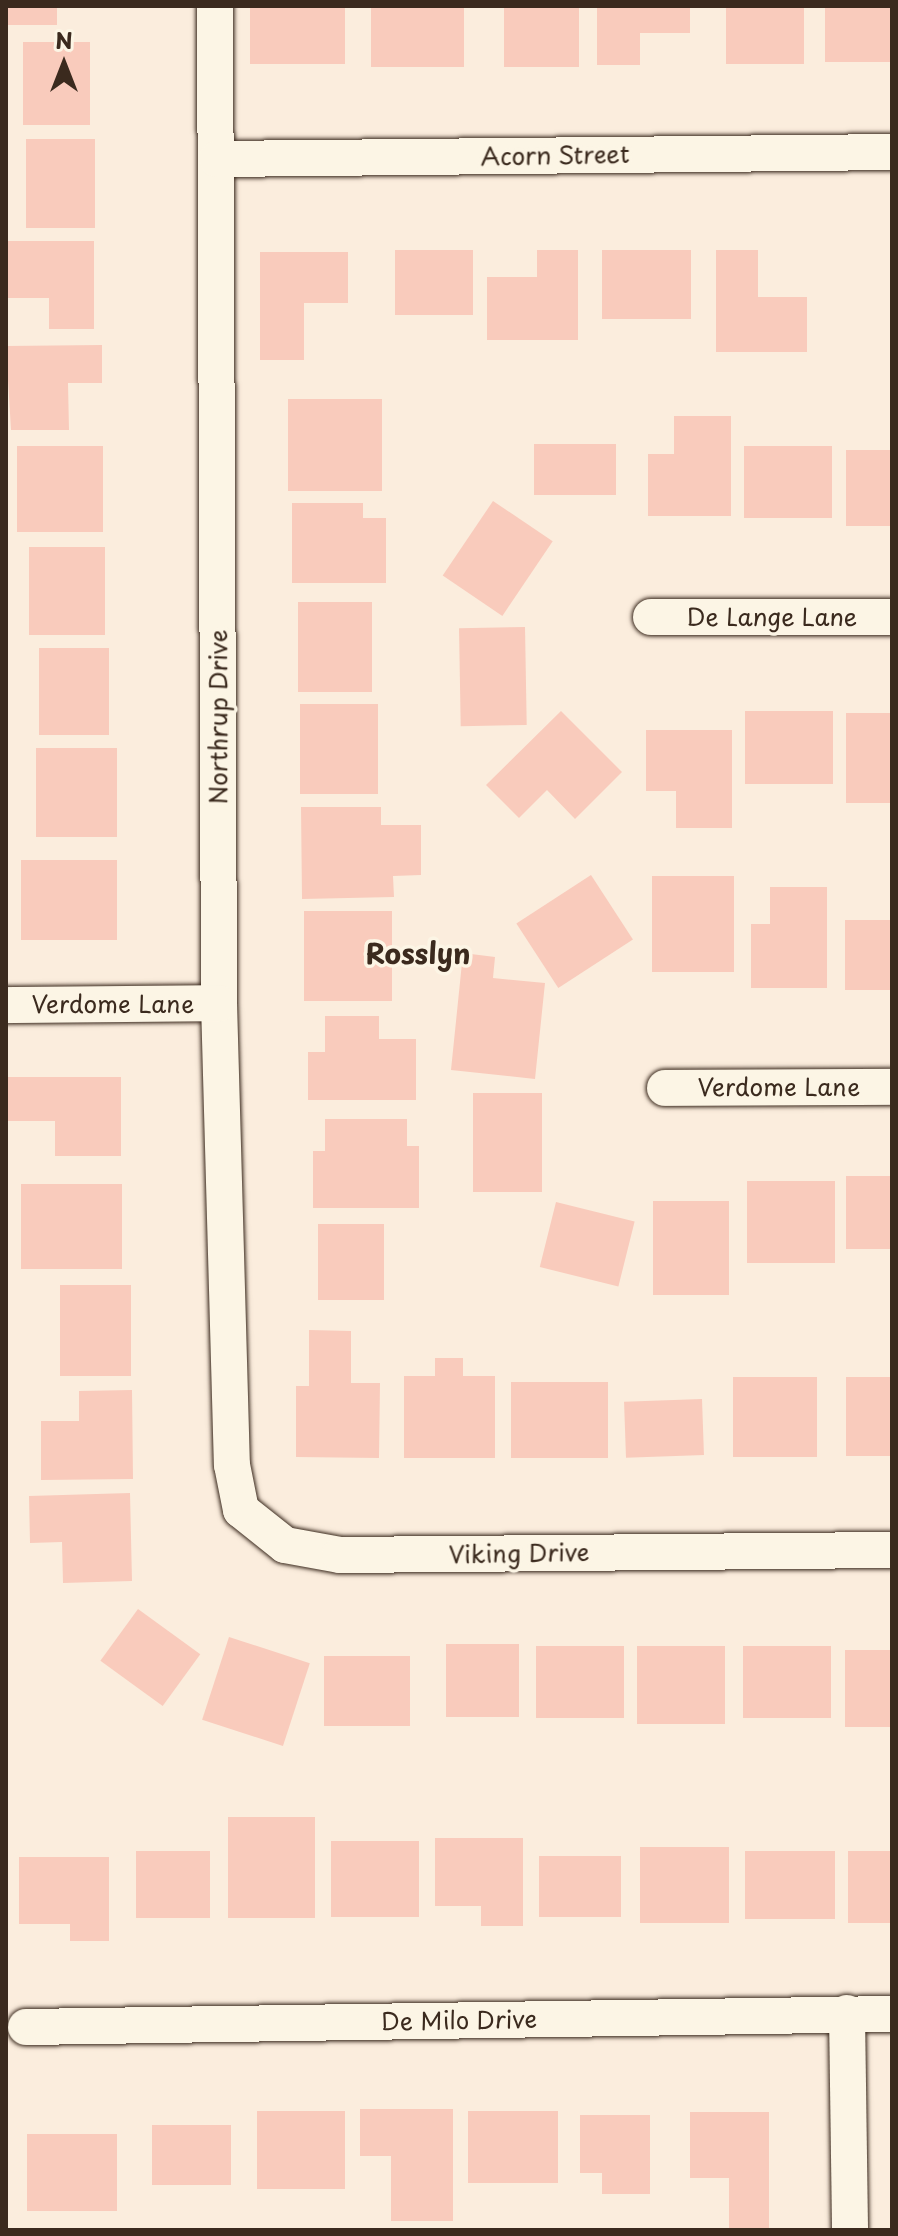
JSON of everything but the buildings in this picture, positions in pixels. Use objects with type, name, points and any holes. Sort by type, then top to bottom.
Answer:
[{"type":"street","name":"Northrup Drive","points":[[215,6],[219,1003],[231,1429]]},
{"type":"street","name":"Acorn Street","points":[[217,159],[892,152]]},
{"type":"street","name":"De Lange Lane","points":[[651,617],[892,617]]},
{"type":"street","name":"Verdome Lane","points":[[6,1005],[219,1003]]},
{"type":"street","name":"Verdome Lane","points":[[665,1088],[892,1087]]},
{"type":"street","name":"Viking Drive","points":[[231,1429],[232,1465],[241,1510],[285,1545],[340,1555],[892,1550]]},
{"type":"street","points":[[847,2013],[850,2230]]},
{"type":"street","name":"De Milo Drive","points":[[26,2027],[892,2014]]},
{"type":"district","name":"Rosslyn","points":[[418,953]]}]
